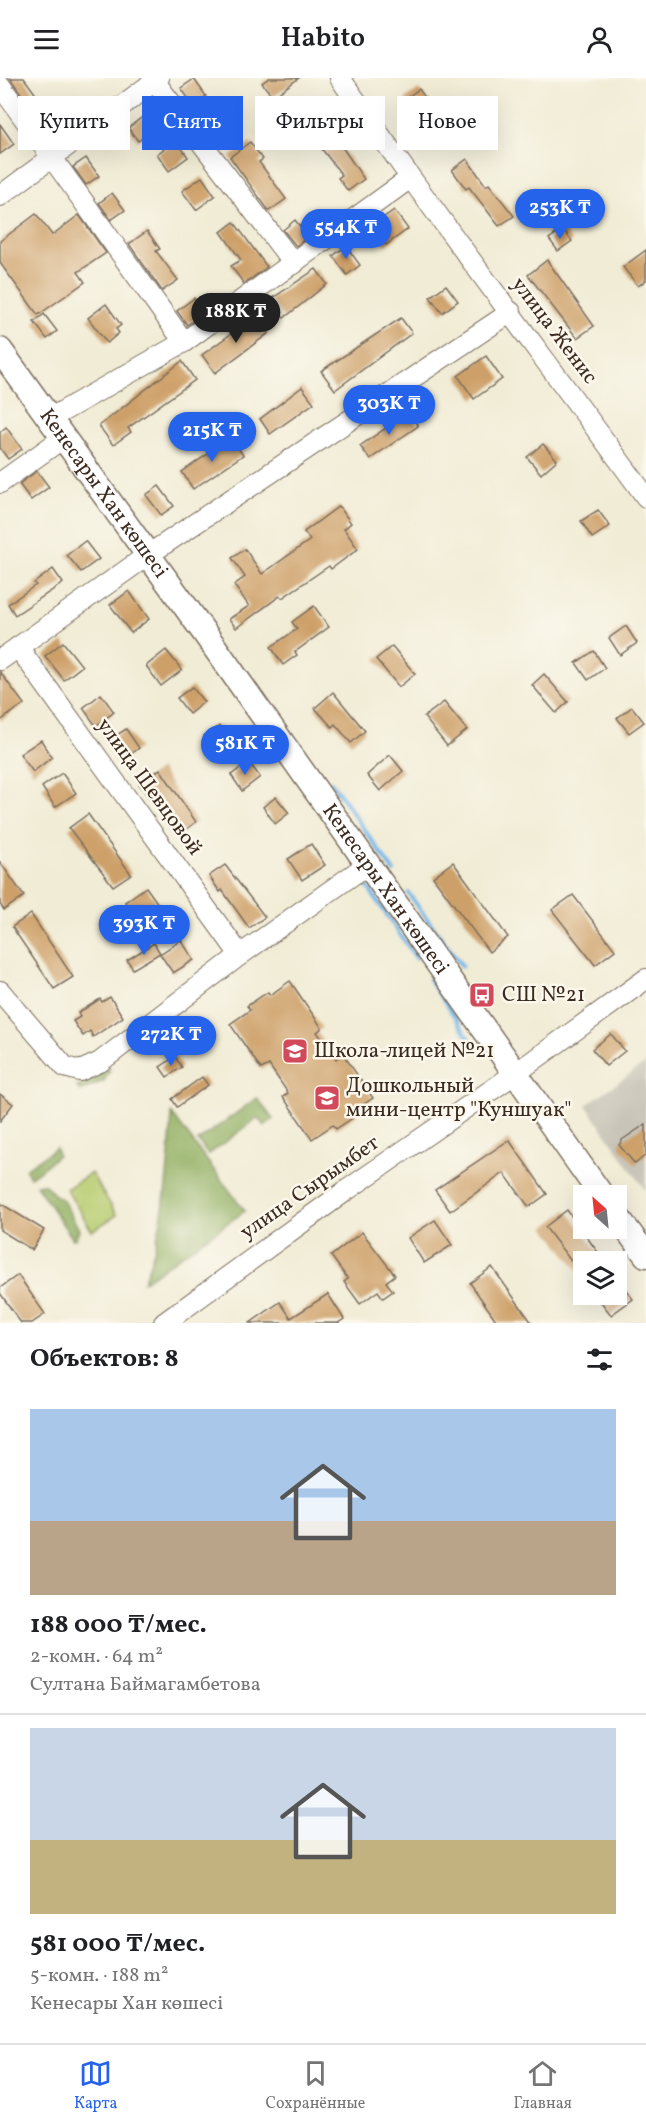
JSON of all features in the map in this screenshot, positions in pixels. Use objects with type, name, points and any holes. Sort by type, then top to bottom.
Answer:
[{"type":"main road","name":"Кенесары Хан көшесі","points":[[0,350],[594,1185]]},
{"type":"main road","points":[[627,1230],[646,1255]]},
{"type":"street","name":"улица Женис","points":[[340,78],[409,179],[511,312],[646,497]]},
{"type":"street","points":[[0,196],[156,79],[294,264]]},
{"type":"street","points":[[0,85],[184,342]]},
{"type":"street","points":[[0,483],[56,429],[184,342],[409,179]]},
{"type":"street","points":[[0,660],[148,555],[511,312]]},
{"type":"street","name":"улица Шевцовой","points":[[18,647],[240,956]]},
{"type":"street","points":[[0,991],[65,1067],[80,1071],[100,1062],[240,956],[368,864]]},
{"type":"street","name":"улица Сырымбет","points":[[164,1323],[347,1190],[516,1073],[646,979]]},
{"type":"shaded area","points":[[646,1063],[646,1191],[586,1105]]},
{"type":"green space","points":[[105,1068],[110,1070],[104,1081],[80,1091],[77,1087]]},
{"type":"green space","points":[[257,1098],[273,1119],[264,1126],[258,1118],[208,1155],[198,1141]]},
{"type":"green space","points":[[172,1114],[245,1211],[143,1282],[161,1221]]},
{"type":"green space","points":[[56,1148],[58,1155],[30,1177],[25,1169]]},
{"type":"green space","points":[[91,1173],[117,1215],[92,1231],[66,1189]]},
{"type":"green space","points":[[43,1184],[62,1199],[79,1229],[76,1238],[73,1239],[36,1185]]},
{"type":"building","points":[[10,78],[24,78],[37,96],[23,96]]},
{"type":"building","points":[[269,78],[299,78],[274,96],[262,83]]},
{"type":"building","points":[[194,79],[206,96],[187,96],[181,88]]},
{"type":"building","points":[[419,89],[424,96],[409,96]]},
{"type":"building","points":[[142,117],[142,138],[138,141],[130,131],[130,126]]},
{"type":"building","points":[[0,124],[14,144],[0,154]]},
{"type":"building","points":[[250,142],[263,159],[259,162],[286,199],[269,211],[230,157],[243,150],[243,147]]},
{"type":"building","points":[[162,150],[183,150],[188,157],[169,171],[157,154]]},
{"type":"building","points":[[323,150],[344,150],[364,179],[348,191],[338,178],[342,175]]},
{"type":"building","points":[[86,158],[99,176],[86,185],[73,167]]},
{"type":"building","points":[[467,159],[486,186],[489,184],[514,216],[499,226],[469,187],[466,189],[452,170]]},
{"type":"building","points":[[202,177],[215,196],[196,210],[182,191]]},
{"type":"building","points":[[112,193],[125,210],[111,220],[99,203]]},
{"type":"building","points":[[394,210],[408,229],[386,245],[372,226]]},
{"type":"building","points":[[36,214],[52,235],[79,215],[106,253],[78,272],[85,282],[38,315],[0,263],[0,241]]},
{"type":"building","points":[[295,220],[308,237],[296,246],[283,230]]},
{"type":"building","points":[[234,222],[267,267],[244,284],[231,266],[241,260],[221,232]]},
{"type":"building","points":[[563,229],[572,241],[558,251],[549,239]]},
{"type":"building","points":[[147,231],[160,249],[156,251],[178,280],[162,291],[129,244]]},
{"type":"building","points":[[346,246],[360,265],[347,275],[333,256]]},
{"type":"building","points":[[646,250],[646,280],[638,286],[623,267]]},
{"type":"building","points":[[547,260],[594,326],[577,338],[528,275]]},
{"type":"building","points":[[316,269],[327,284],[284,318],[270,300]]},
{"type":"building","points":[[446,285],[458,301],[442,313],[430,297]]},
{"type":"building","points":[[194,298],[205,312],[187,325],[177,311]]},
{"type":"building","points":[[106,304],[121,325],[116,329],[119,333],[107,343],[88,318]]},
{"type":"building","points":[[44,314],[57,331],[47,339],[34,322]]},
{"type":"building","points":[[254,314],[269,333],[215,373],[202,355]]},
{"type":"building","points":[[401,318],[412,333],[335,390],[321,371]]},
{"type":"building","points":[[486,356],[502,379],[474,399],[458,376]]},
{"type":"building","points":[[182,361],[195,380],[128,428],[131,432],[113,445],[99,426]]},
{"type":"building","points":[[302,387],[314,403],[270,434],[260,419]]},
{"type":"building","points":[[409,412],[418,426],[370,459],[360,446]]},
{"type":"building","points":[[6,427],[22,449],[8,459],[0,448],[0,432]]},
{"type":"building","points":[[231,438],[243,455],[193,489],[182,472]]},
{"type":"building","points":[[543,444],[557,460],[541,474],[527,457]]},
{"type":"building","points":[[37,471],[49,487],[31,500],[19,484]]},
{"type":"building","points":[[159,486],[174,506],[161,515],[146,495]]},
{"type":"building","points":[[339,506],[351,523],[344,529],[358,549],[331,569],[329,566],[282,598],[280,596],[236,628],[229,619],[249,606],[234,585],[245,577],[232,558],[245,549],[262,574],[310,540],[304,532]]},
{"type":"building","points":[[598,510],[610,526],[592,538],[581,521]]},
{"type":"building","points":[[85,541],[99,559],[81,572],[67,555]]},
{"type":"building","points":[[53,569],[63,583],[15,615],[8,604],[36,585],[34,583]]},
{"type":"building","points":[[129,591],[149,619],[131,633],[110,605]]},
{"type":"building","points":[[314,606],[329,627],[295,652],[297,655],[283,665],[271,647],[297,629],[292,622]]},
{"type":"building","points":[[626,626],[637,643],[620,655],[609,638]]},
{"type":"building","points":[[63,642],[82,666],[64,680],[45,656]]},
{"type":"building","points":[[392,646],[415,674],[399,687],[376,659]]},
{"type":"building","points":[[166,650],[182,670],[161,686],[146,666]]},
{"type":"building","points":[[594,651],[605,668],[588,680],[576,663]]},
{"type":"building","points":[[0,672],[24,704],[0,721]]},
{"type":"building","points":[[544,674],[568,702],[556,713],[532,685]]},
{"type":"building","points":[[192,687],[204,702],[189,714],[177,698]]},
{"type":"building","points":[[333,692],[365,731],[351,743],[335,724],[332,727],[315,708]]},
{"type":"building","points":[[101,694],[114,712],[96,726],[83,708]]},
{"type":"building","points":[[444,702],[467,730],[447,746],[424,717]]},
{"type":"building","points":[[632,707],[644,722],[629,733],[617,718]]},
{"type":"building","points":[[219,726],[234,746],[219,757],[204,736]]},
{"type":"building","points":[[126,729],[139,748],[123,760],[109,740]]},
{"type":"building","points":[[41,740],[52,757],[33,772],[20,754]]},
{"type":"building","points":[[390,755],[403,771],[380,791],[367,775]]},
{"type":"building","points":[[249,762],[260,777],[242,791],[231,775]]},
{"type":"building","points":[[160,769],[196,822],[179,835],[152,797],[150,799],[139,784]]},
{"type":"building","points":[[62,773],[76,793],[55,807],[42,787]]},
{"type":"building","points":[[276,797],[289,813],[275,824],[263,807]]},
{"type":"building","points":[[88,814],[131,874],[113,886],[69,828]]},
{"type":"building","points":[[311,844],[325,865],[302,880],[288,859]]},
{"type":"building","points":[[0,862],[24,896],[4,910],[0,904]]},
{"type":"building","points":[[453,862],[508,937],[489,952],[433,877]]},
{"type":"building","points":[[225,865],[265,917],[249,928],[209,876]]},
{"type":"building","points":[[146,887],[161,908],[140,923],[125,902]]},
{"type":"building","points":[[573,895],[615,950],[595,965],[552,910]]},
{"type":"building","points":[[31,914],[73,977],[54,989],[12,927]]},
{"type":"building","points":[[181,940],[194,960],[173,973],[160,954]]},
{"type":"building","points":[[154,943],[160,953],[133,969],[127,960]]},
{"type":"building","points":[[290,981],[322,1028],[317,1032],[336,1059],[343,1054],[373,1098],[354,1111],[357,1115],[336,1129],[333,1125],[312,1139],[283,1097],[288,1093],[269,1065],[261,1069],[230,1024],[250,1010],[247,1006],[268,992],[270,995]]},
{"type":"building","points":[[110,997],[123,1017],[93,1037],[90,1031],[83,1036],[73,1021],[80,1017],[78,1013],[100,999],[102,1002]]},
{"type":"building","points":[[611,1034],[625,1051],[606,1066],[592,1049]]},
{"type":"building","points":[[175,1057],[182,1067],[167,1077],[160,1067]]},
{"type":"building","points":[[202,1077],[208,1085],[177,1107],[172,1099]]},
{"type":"building","points":[[0,1094],[13,1104],[0,1121]]},
{"type":"building","points":[[646,1124],[646,1155],[635,1164],[619,1145],[622,1140]]},
{"type":"building","points":[[509,1140],[547,1194],[529,1207],[504,1173],[450,1211],[435,1190]]},
{"type":"building","points":[[0,1203],[44,1230],[32,1250],[0,1230]]},
{"type":"building","points":[[567,1210],[573,1218],[573,1239],[588,1239],[597,1251],[573,1251],[573,1264],[545,1227]]},
{"type":"building","points":[[435,1220],[452,1245],[424,1263],[408,1238]]},
{"type":"building","points":[[362,1232],[395,1275],[386,1282],[393,1291],[383,1298],[378,1291],[360,1304],[344,1282],[348,1279],[331,1256]]},
{"type":"building","points":[[492,1267],[532,1323],[498,1323],[470,1283]]},
{"type":"building","points":[[18,1275],[45,1314],[32,1323],[21,1323],[0,1293],[0,1288]]},
{"type":"building","points":[[627,1291],[633,1299],[627,1303]]},
{"type":"building","points":[[328,1294],[344,1319],[338,1323],[250,1323],[280,1302],[291,1318]]},
{"type":"building","points":[[603,1305],[625,1305],[611,1315]]},
{"type":"waterway","points":[[331,782],[394,872]]},
{"type":"waterway","points":[[365,883],[416,958]]},
{"type":"waterway","points":[[408,893],[462,966]]},
{"type":"waterway","points":[[429,979],[476,1049]]},
{"type":"place","name":"СШ №21","points":[[482,995]]},
{"type":"place","name":"Школа-лицей №21","points":[[295,1051]]},
{"type":"place","name":"Дошкольный мини-центр \"Куншуак\"","points":[[327,1098]]}]
